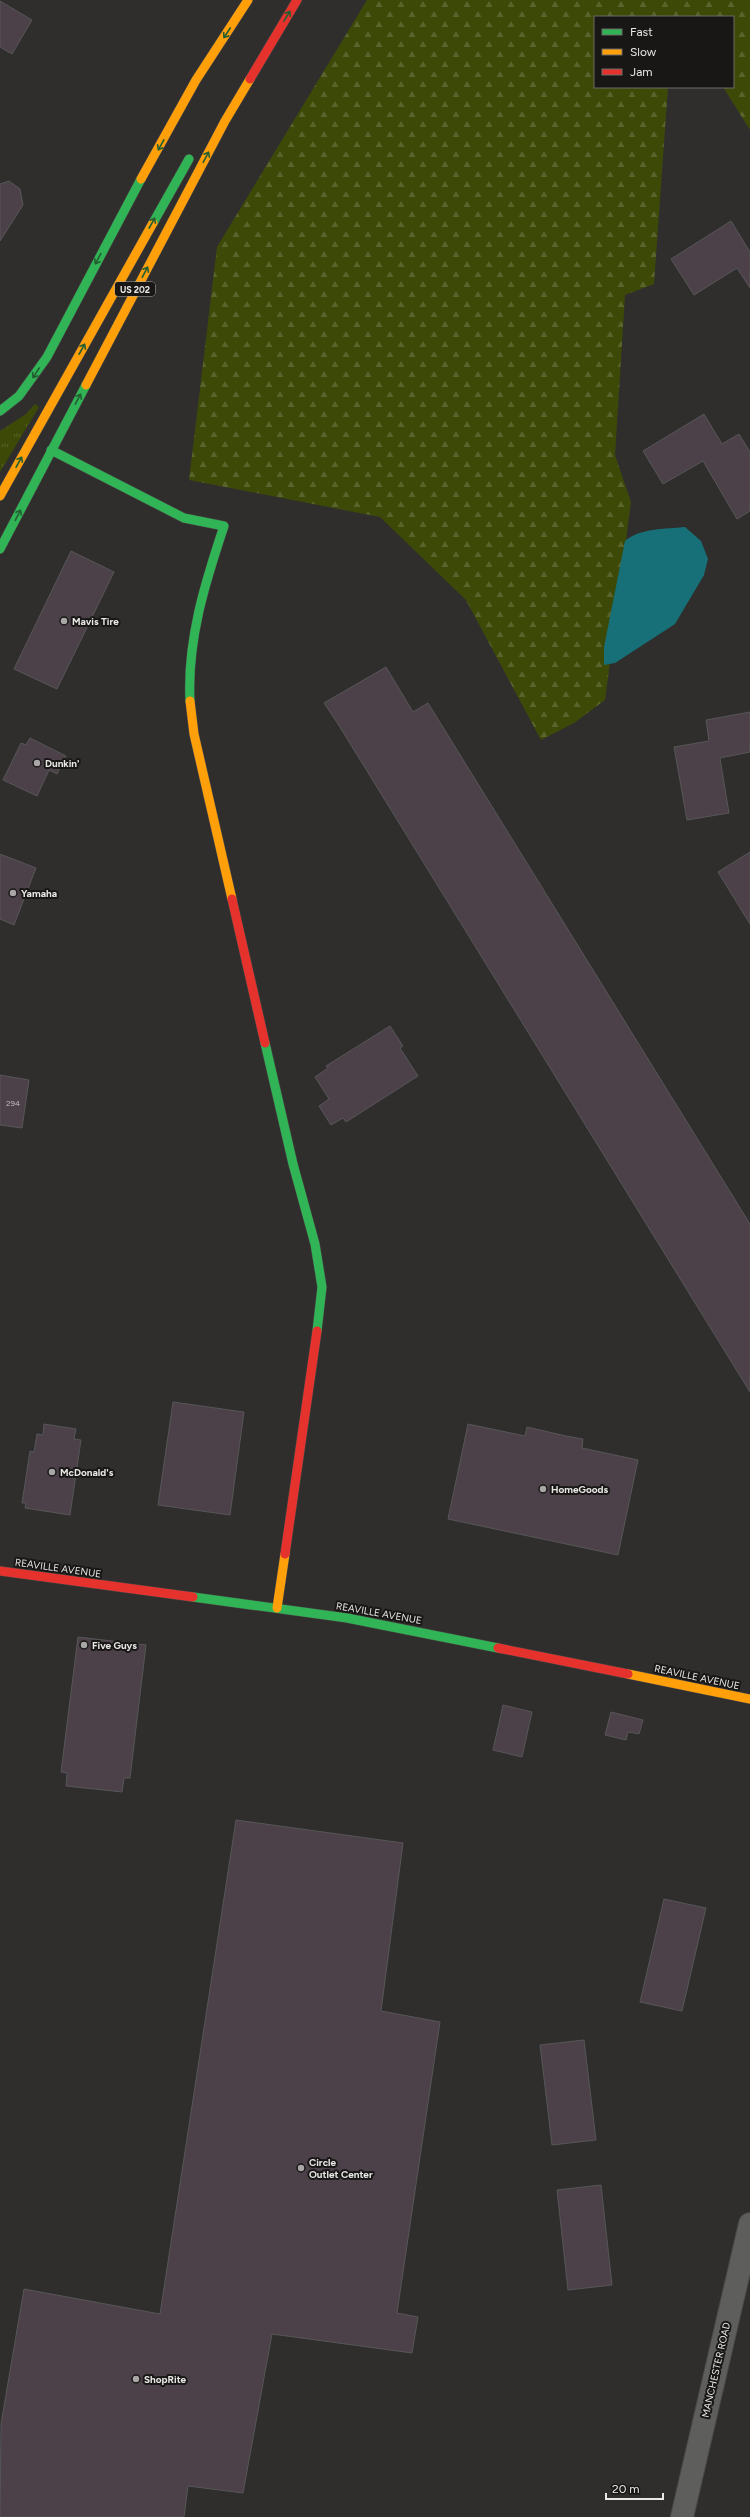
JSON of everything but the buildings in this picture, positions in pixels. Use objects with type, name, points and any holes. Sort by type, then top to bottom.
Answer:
[{"type":"main road","points":[[0,411],[20,396],[47,357],[107,241],[196,80],[248,0]]},
{"type":"main road","name":"US 202","points":[[0,549],[225,120],[277,31],[297,0]]},
{"type":"main road","points":[[213,122],[277,31]]},
{"type":"main road","points":[[0,496],[168,194],[194,152]]},
{"type":"main road","points":[[51,450],[184,518],[224,526],[202,597],[196,628],[190,694],[194,734],[293,1164],[315,1244],[322,1287],[316,1342],[277,1608]]},
{"type":"main road","name":"REAVILLE AVENUE","points":[[0,1571],[347,1618],[750,1699]]},
{"type":"street","name":"MANCHESTER ROAD","points":[[682,2517],[750,2224]]},
{"type":"green space","points":[[367,0],[750,0],[750,130],[724,88],[734,88],[734,16],[594,16],[594,88],[668,88],[654,284],[625,295],[615,455],[631,502],[605,700],[574,723],[541,740],[466,600],[380,517],[189,480],[217,247]]},
{"type":"green space","points":[[35,404],[39,407],[0,472],[0,431],[26,414]]},
{"type":"water","points":[[685,527],[701,541],[708,559],[704,575],[675,624],[615,663],[604,665],[604,647],[625,541],[645,531]]},
{"type":"traffic: fast","points":[[153,223],[189,159]]},
{"type":"traffic: fast","points":[[0,411],[19,396],[47,357],[141,179]]},
{"type":"traffic: fast","points":[[0,549],[86,385]]},
{"type":"traffic: fast","points":[[51,450],[184,518],[224,526],[204,590],[194,634],[191,656],[190,701]]},
{"type":"traffic: fast","points":[[265,1043],[293,1164],[315,1244],[322,1287],[317,1331]]},
{"type":"traffic: fast","points":[[193,1597],[347,1618],[498,1648]]},
{"type":"traffic: slow","points":[[141,179],[196,80],[248,0]]},
{"type":"traffic: slow","points":[[86,385],[225,121],[250,79]]},
{"type":"traffic: slow","points":[[0,496],[153,223]]},
{"type":"traffic: slow","points":[[190,701],[194,734],[232,899]]},
{"type":"traffic: slow","points":[[277,1608],[285,1554]]},
{"type":"traffic: slow","points":[[628,1674],[750,1699]]},
{"type":"traffic: jam","points":[[250,79],[297,0]]},
{"type":"traffic: jam","points":[[232,899],[265,1043]]},
{"type":"traffic: jam","points":[[285,1554],[317,1331]]},
{"type":"traffic: jam","points":[[0,1571],[193,1597]]},
{"type":"traffic: jam","points":[[498,1648],[628,1674]]},
{"type":"place","name":"Mavis Tire","points":[[64,621]]},
{"type":"place","name":"Dunkin'","points":[[37,763]]},
{"type":"place","name":"Yamaha","points":[[13,893]]},
{"type":"place","name":"McDonald's","points":[[52,1472]]},
{"type":"place","name":"HomeGoods","points":[[543,1489]]},
{"type":"place","name":"Five Guys","points":[[84,1645]]},
{"type":"place","name":"Circle Outlet Center","points":[[301,2168]]},
{"type":"place","name":"ShopRite","points":[[136,2379]]}]
